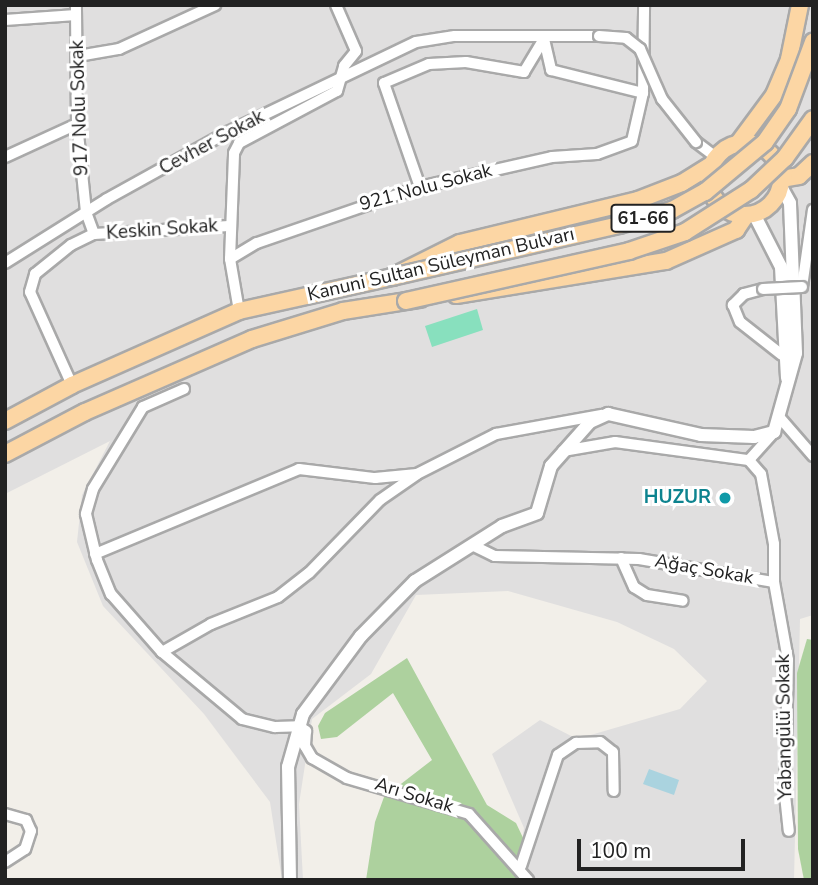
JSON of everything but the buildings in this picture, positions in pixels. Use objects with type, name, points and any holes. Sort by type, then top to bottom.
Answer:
[{"type":"main road","name":"61-66","points":[[392,276],[460,243],[638,200],[682,183],[737,145],[774,95],[789,59],[800,5]]},
{"type":"main road","name":"Kanuni Sultan Süleyman Bulvarı","points":[[5,421],[72,385],[239,311],[618,225],[672,210],[705,192],[765,142],[788,109],[813,42]]},
{"type":"main road","name":"Kanuni Sultan Süleyman Bulvarı","points":[[5,454],[85,412],[252,339],[343,311],[406,301],[629,251],[685,232],[751,190],[785,158],[813,119]]},
{"type":"main road","points":[[737,145],[767,151],[778,163],[781,183]]},
{"type":"main road","points":[[715,161],[713,195],[724,208],[750,215]]},
{"type":"main road","name":"61-66","points":[[406,301],[503,290],[666,261],[736,230],[750,215],[774,201],[781,183],[799,176],[813,163]]},
{"type":"street","points":[[78,56],[119,49],[215,5]]},
{"type":"street","points":[[239,311],[230,259],[229,226],[234,153],[239,143],[326,100],[342,80],[344,66],[356,51],[337,5]]},
{"type":"street","points":[[544,39],[551,70],[643,93],[644,5]]},
{"type":"street","points":[[5,20],[76,10]]},
{"type":"street","name":"917 Nolu Sokak","points":[[76,10],[77,124],[86,212]]},
{"type":"street","name":"Cevher Sokak","points":[[5,263],[86,212],[228,132],[416,43],[456,36],[626,38],[640,49],[662,99],[715,161]]},
{"type":"street","points":[[420,187],[384,83],[429,64],[466,62],[524,72],[544,39]]},
{"type":"street","name":"921 Nolu Sokak","points":[[230,259],[312,221],[420,187],[552,157],[597,154],[632,141],[643,93]]},
{"type":"street","points":[[5,157],[77,124]]},
{"type":"street","points":[[562,451],[615,442],[749,460],[774,432],[781,419],[787,382],[796,353],[790,203],[781,183]]},
{"type":"street","points":[[782,355],[740,322],[733,304],[744,294],[763,289],[802,287],[813,210]]},
{"type":"street","points":[[72,385],[30,292],[35,274],[94,234],[86,212]]},
{"type":"street","points":[[750,215],[781,267],[785,303],[782,355],[787,382]]},
{"type":"street","name":"Keskin Sokak","points":[[94,234],[229,226]]},
{"type":"street","points":[[184,389],[144,407],[93,489],[86,514],[95,554],[111,594],[162,653],[242,719],[275,727],[299,726]]},
{"type":"street","points":[[162,653],[211,624],[278,597],[309,573],[380,500],[417,474],[496,434],[608,414],[701,435],[754,437],[774,432]]},
{"type":"street","points":[[290,880],[288,767],[303,714],[361,636],[415,581],[502,526],[537,513],[551,466],[590,422],[608,414]]},
{"type":"street","points":[[781,419],[813,456]]},
{"type":"street","name":"Ağaç Sokak","points":[[472,545],[495,556],[621,558],[683,563],[774,582],[774,544],[761,474],[749,460]]},
{"type":"street","points":[[95,554],[299,469],[375,478],[417,474]]},
{"type":"street","points":[[621,558],[634,587],[647,595],[683,601]]},
{"type":"street","name":"Yabangülü Sokak","points":[[774,582],[788,660],[785,795],[789,831]]},
{"type":"street","name":"Arı Sokak","points":[[299,726],[306,731],[305,746],[312,758],[347,778],[460,809],[521,866],[528,880]]},
{"type":"street","points":[[521,866],[546,782],[558,755],[576,743],[600,742],[613,752],[617,769],[614,791]]},
{"type":"street","points":[[5,814],[26,820],[31,831],[25,849],[5,862]]},
{"type":"shaded area","points":[[5,5],[813,5],[813,615],[800,619],[794,880],[516,880],[524,828],[492,754],[540,720],[577,739],[680,709],[707,681],[674,649],[617,622],[508,591],[416,595],[371,674],[312,719],[299,804],[303,880],[282,880],[270,802],[204,714],[103,606],[77,542],[82,495],[110,441],[5,494]]},
{"type":"green space","points":[[477,309],[483,330],[432,347],[425,326]]},
{"type":"green space","points":[[807,639],[813,640],[813,880],[804,880],[798,849],[797,673]]},
{"type":"green space","points":[[407,658],[487,805],[516,823],[525,842],[514,874],[518,880],[366,880],[375,822],[384,797],[432,760],[393,693],[337,737],[321,739],[318,726],[325,713]]},
{"type":"water","points":[[649,769],[679,780],[674,795],[643,784]]},
{"type":"place","name":"HUZUR","points":[[725,498]]}]
